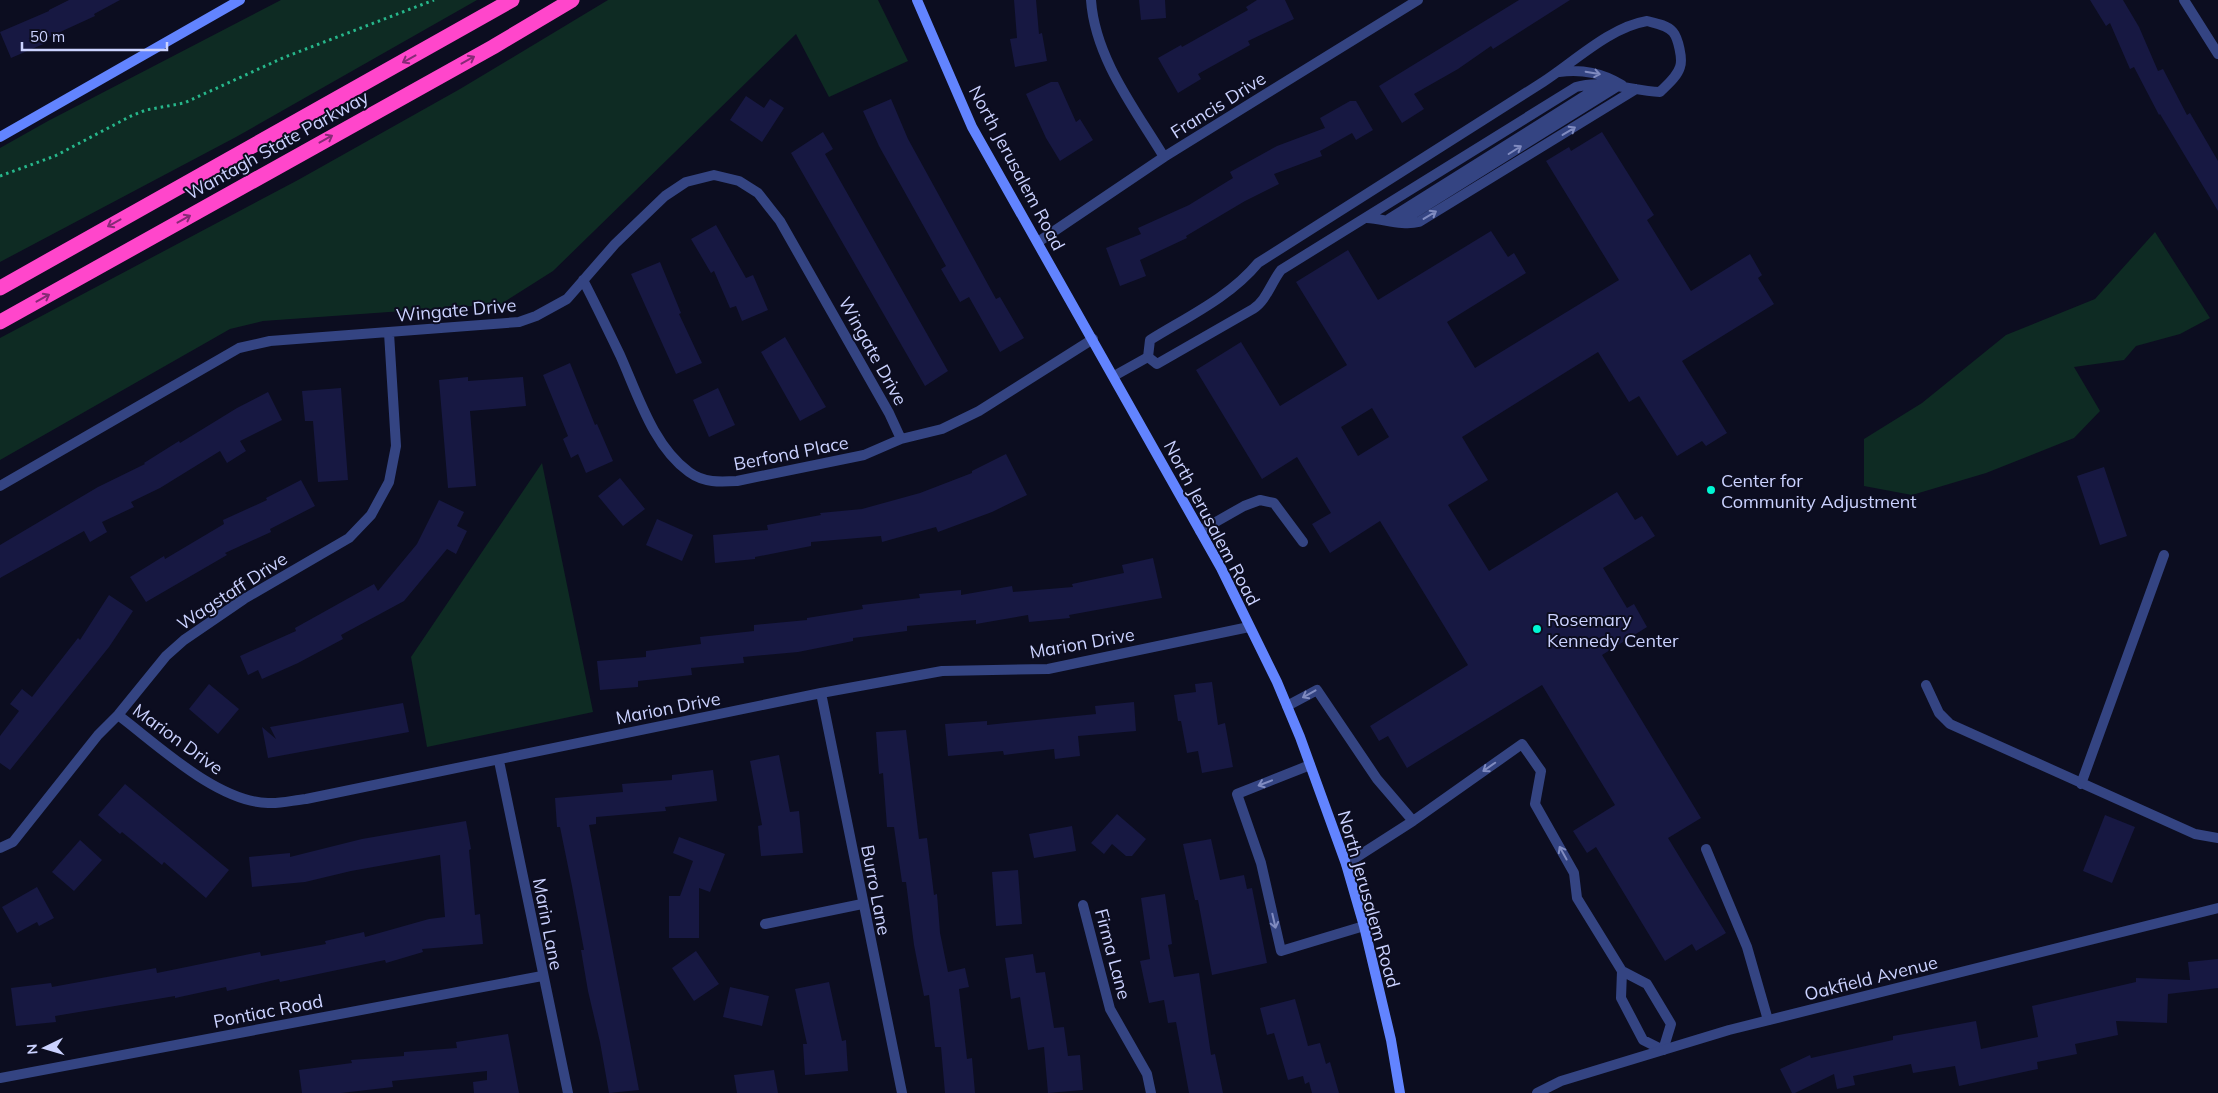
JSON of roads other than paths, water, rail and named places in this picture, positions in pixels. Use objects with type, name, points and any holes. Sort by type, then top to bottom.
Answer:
[{"type":"highway","name":"Wantagh State Parkway","points":[[0,288],[512,0]]},
{"type":"highway","name":"Wantagh State Parkway","points":[[0,322],[484,52],[572,0]]},
{"type":"main road","points":[[0,137],[240,0]]},
{"type":"main road","name":"North Jerusalem Road","points":[[917,0],[972,127],[1093,338],[1200,531],[1287,706],[1346,864],[1364,926],[1391,1040],[1400,1093]]},
{"type":"street","points":[[1091,0],[1099,38],[1113,73],[1164,157]]},
{"type":"street","name":"Francis Drive","points":[[1038,242],[1164,157],[1416,0]]},
{"type":"street","points":[[2184,0],[2218,54]]},
{"type":"street","points":[[1647,21],[1662,25],[1673,32],[1679,50],[1681,66],[1660,92],[1602,84],[1587,84],[1569,92],[1281,270],[1269,284],[1264,299],[1253,310],[1157,364],[1148,357],[1150,340],[1226,293],[1245,279],[1258,263],[1556,73],[1618,30],[1634,23],[1647,21]]},
{"type":"street","points":[[1556,73],[1588,71],[1606,75],[1627,88]]},
{"type":"street","points":[[1395,221],[1602,84]]},
{"type":"street","points":[[1395,221],[1627,88]]},
{"type":"street","points":[[1367,218],[1395,221],[1407,225],[1419,222],[1627,88]]},
{"type":"street","name":"Wingate Drive","points":[[0,486],[239,348],[270,341],[519,322],[536,316],[566,299],[622,237],[665,196],[686,182],[714,175],[739,181],[758,192],[780,221],[889,412],[901,439]]},
{"type":"street","name":"Berfond Place","points":[[583,280],[654,430],[672,458],[690,473],[705,480],[719,482],[737,481],[864,454],[901,439],[942,429],[979,411],[1093,338]]},
{"type":"street","name":"Wagstaff Drive","points":[[0,848],[13,842],[98,735],[118,715],[166,656],[184,640],[244,599],[349,538],[371,515],[389,482],[396,446],[389,333]]},
{"type":"street","points":[[1114,376],[1148,357]]},
{"type":"street","points":[[1200,531],[1244,506],[1260,500],[1274,503],[1303,542]]},
{"type":"street","points":[[2081,784],[2164,555]]},
{"type":"street","name":"Marion Drive","points":[[118,715],[210,785],[236,796],[268,804],[306,799],[524,753],[942,671],[1048,669],[1249,627]]},
{"type":"street","points":[[1926,685],[1939,713],[1950,724],[2195,834],[2218,838]]},
{"type":"street","points":[[1287,706],[1317,690],[1377,779],[1413,821]]},
{"type":"street","name":"Burro Lane","points":[[821,694],[862,904],[902,1093]]},
{"type":"street","points":[[1346,864],[1413,821],[1522,744],[1541,771],[1536,804],[1574,873],[1577,898],[1622,971],[1647,984],[1670,1024],[1663,1050],[1643,1040],[1620,998],[1622,971]]},
{"type":"street","name":"Marin Lane","points":[[498,760],[568,1093]]},
{"type":"street","points":[[1310,765],[1237,794],[1261,863],[1281,951],[1364,926]]},
{"type":"street","points":[[1706,849],[1747,947],[1768,1020]]},
{"type":"street","points":[[765,924],[862,904]]},
{"type":"street","name":"Firma Lane","points":[[1082,905],[1110,1009],[1147,1074],[1152,1093]]},
{"type":"street","name":"Oakfield Avenue","points":[[1537,1093],[1561,1081],[1768,1020],[2218,908]]},
{"type":"street","name":"Pontiac Road","points":[[0,1078],[542,976]]},
{"type":"place","name":"Center for Community Adjustment","points":[[1711,490]]},
{"type":"place","name":"Rosemary Kennedy Center","points":[[1537,629]]}]
